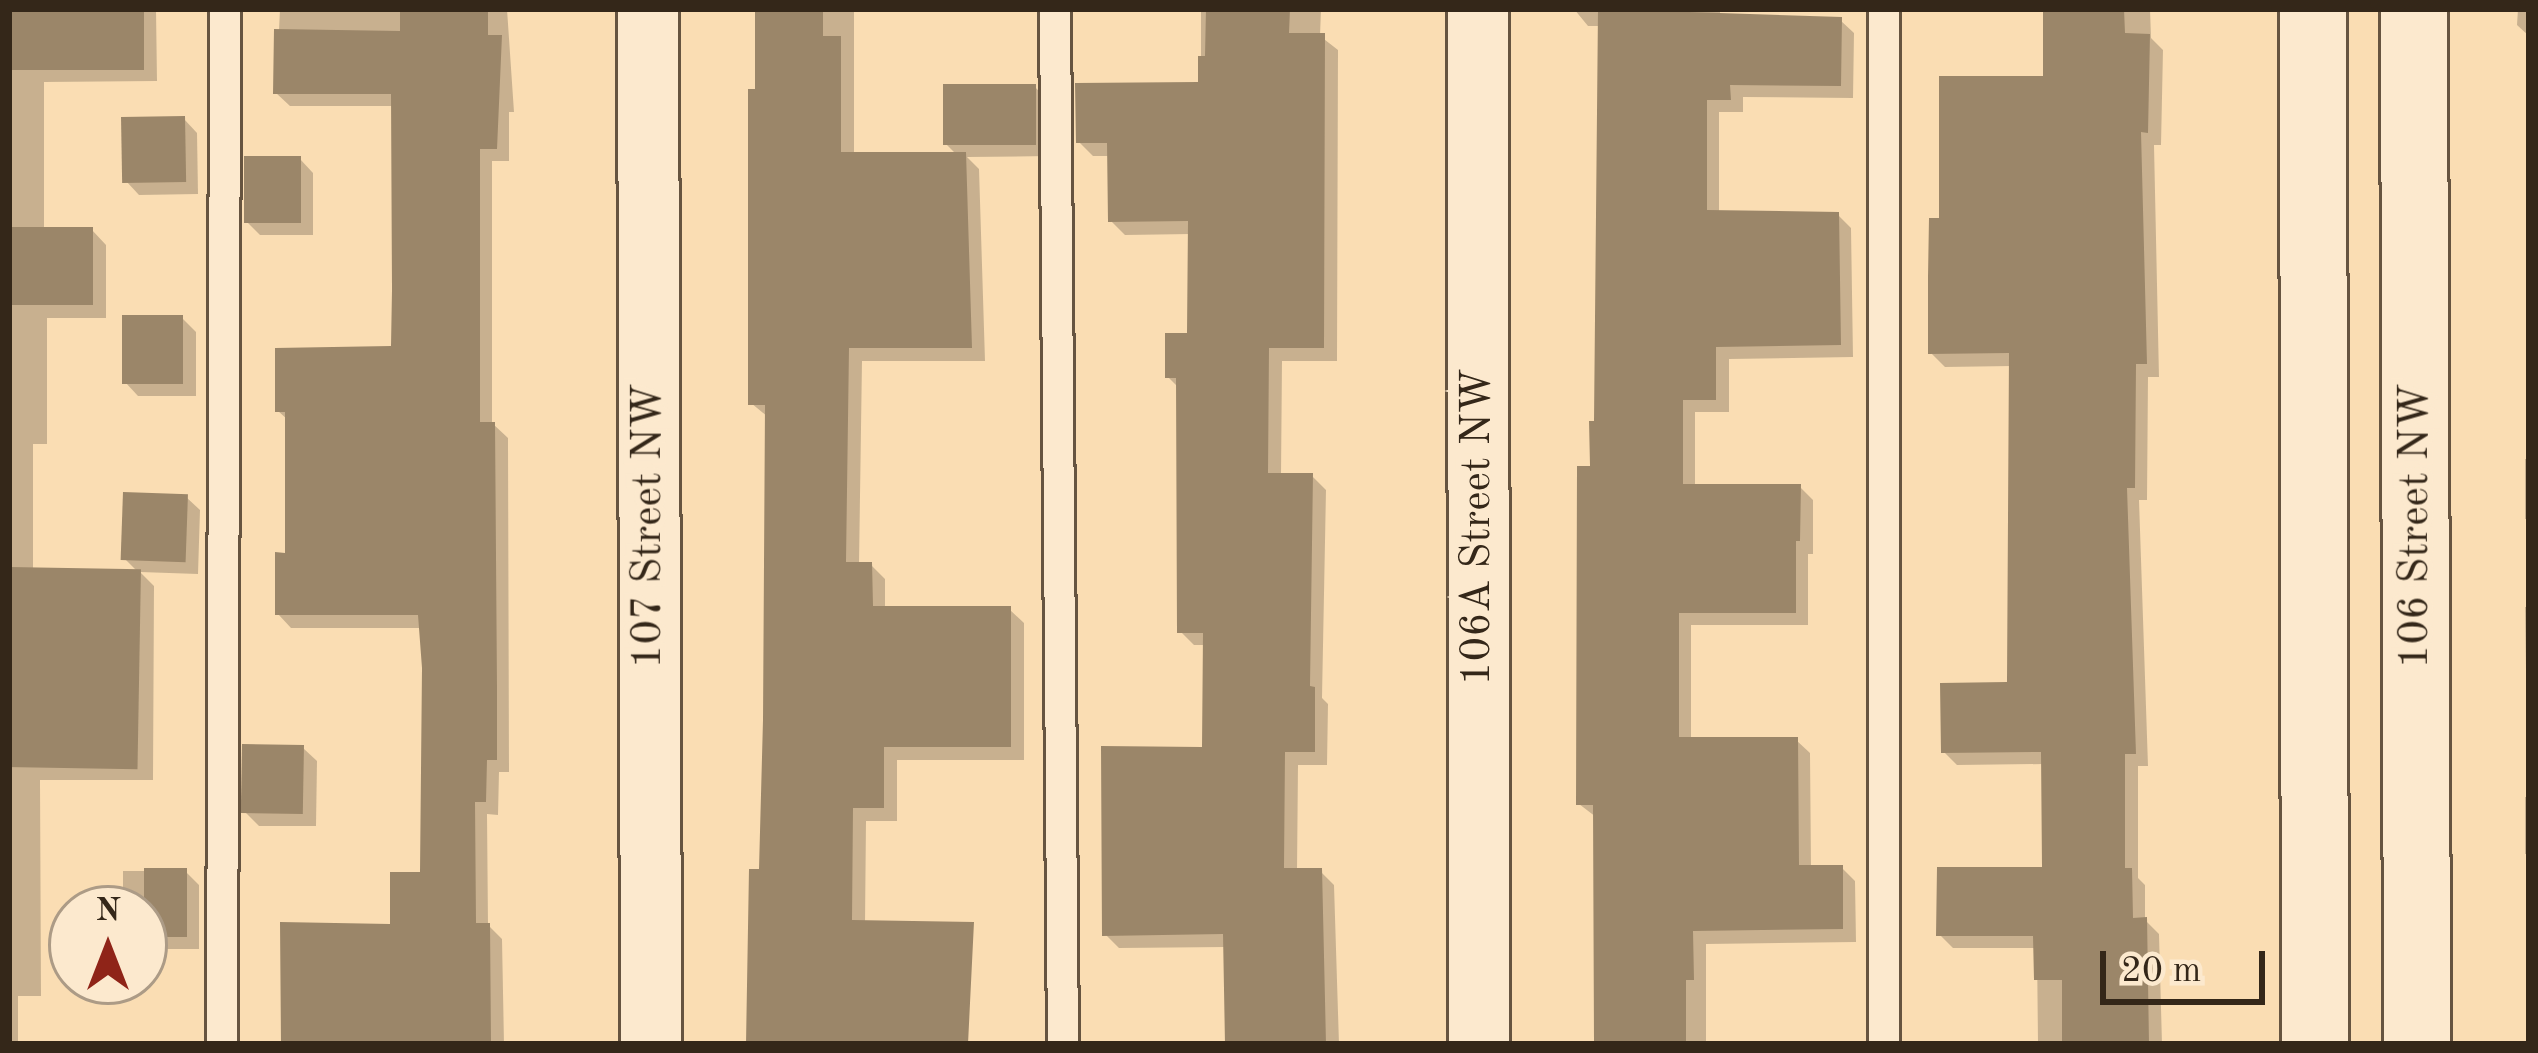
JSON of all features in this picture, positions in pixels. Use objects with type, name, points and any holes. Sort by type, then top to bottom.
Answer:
[{"type":"street","name":"107 Street NW","points":[[648,9],[651,1044]]},
{"type":"street","name":"106A Street NW","points":[[1478,9],[1479,1044]]},
{"type":"street","points":[[2313,9],[2315,1044]]},
{"type":"street","name":"106 Street NW","points":[[2414,9],[2417,1044]]},
{"type":"lane","points":[[222,1044],[225,9]]},
{"type":"lane","points":[[1055,9],[1063,1044]]},
{"type":"lane","points":[[1884,9],[1884,1044]]},
{"type":"building","points":[[9,9],[144,9],[144,70],[9,70]]},
{"type":"building","points":[[400,9],[488,9],[488,35],[502,35],[497,149],[480,149],[480,422],[495,422],[497,760],[487,760],[486,802],[475,802],[476,923],[490,923],[491,1044],[281,1044],[280,922],[390,924],[390,872],[420,872],[422,668],[418,615],[275,615],[275,552],[285,553],[285,412],[275,412],[275,348],[391,346],[392,290],[391,94],[273,94],[274,29],[400,31]]},
{"type":"building","points":[[755,9],[823,9],[823,36],[841,36],[841,152],[966,152],[972,348],[849,348],[846,562],[872,562],[873,606],[1011,606],[1011,747],[884,747],[884,808],[853,808],[852,920],[974,922],[968,1044],[746,1044],[749,869],[759,869],[763,720],[765,405],[748,405],[748,89],[755,89]]},
{"type":"building","points":[[1206,9],[1290,9],[1289,33],[1325,33],[1324,348],[1269,348],[1268,473],[1313,473],[1310,686],[1315,687],[1315,752],[1285,752],[1284,868],[1322,868],[1326,1044],[1225,1044],[1223,934],[1102,936],[1101,746],[1202,747],[1203,633],[1177,633],[1176,378],[1165,378],[1165,333],[1187,333],[1188,221],[1108,222],[1107,143],[1076,143],[1075,83],[1198,82],[1198,56],[1205,56]]},
{"type":"building","points":[[1598,9],[1842,17],[1841,86],[1730,85],[1731,100],[1707,100],[1707,210],[1839,212],[1841,345],[1716,347],[1716,400],[1683,400],[1683,484],[1801,484],[1796,613],[1679,613],[1679,737],[1798,737],[1799,865],[1843,865],[1843,929],[1693,931],[1694,980],[1686,980],[1686,1044],[1594,1044],[1593,805],[1576,805],[1577,466],[1590,466],[1589,421],[1594,421]]},
{"type":"building","points":[[2043,9],[2124,9],[2125,33],[2150,34],[2148,133],[2141,132],[2147,364],[2136,364],[2135,488],[2127,488],[2136,754],[2125,754],[2125,868],[2132,868],[2133,918],[2147,917],[2149,1044],[2062,1044],[2062,980],[2034,980],[2033,936],[1936,936],[1937,867],[2042,867],[2041,752],[1941,753],[1940,683],[2007,682],[2009,353],[1928,354],[1928,277],[1929,218],[1939,218],[1939,76],[2043,76]]},
{"type":"building","points":[[943,84],[1036,84],[1036,145],[943,145]]},
{"type":"building","points":[[185,116],[186,182],[122,183],[121,117]]},
{"type":"building","points":[[244,156],[301,156],[301,223],[244,223]]},
{"type":"building","points":[[9,227],[93,227],[93,305],[9,305]]},
{"type":"building","points":[[122,315],[183,315],[183,384],[122,384]]},
{"type":"building","points":[[123,492],[188,494],[186,562],[121,560]]},
{"type":"building","points":[[9,567],[141,569],[137,769],[9,767]]},
{"type":"building","points":[[242,744],[304,745],[303,814],[241,813]]},
{"type":"building","points":[[144,868],[187,868],[187,937],[168,937],[168,885],[144,885]]}]
